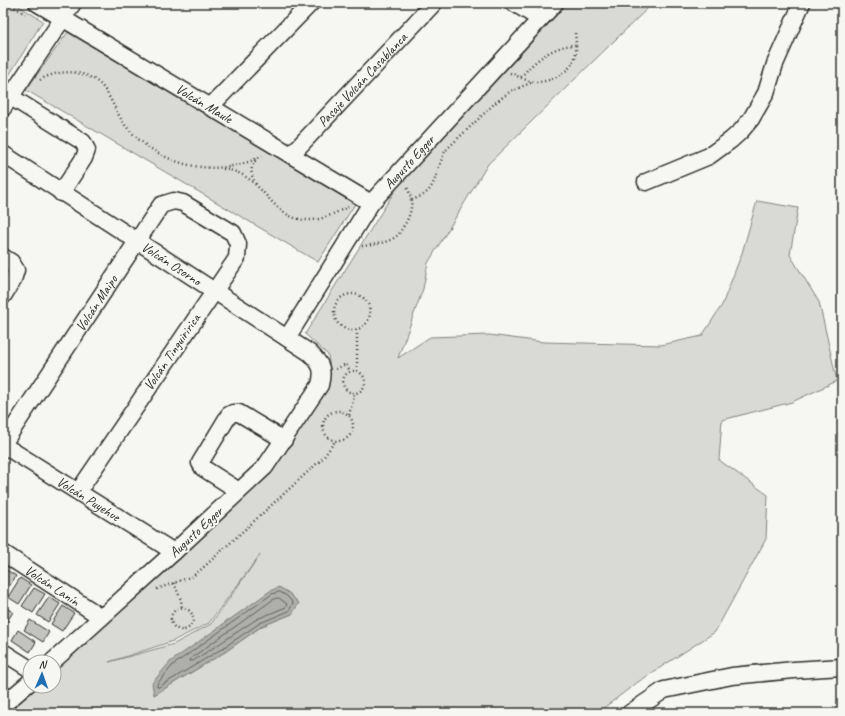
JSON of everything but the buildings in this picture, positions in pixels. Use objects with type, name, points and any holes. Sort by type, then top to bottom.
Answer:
[{"type":"street","points":[[61,193],[84,158],[87,150],[83,142],[7,102],[74,3]]},
{"type":"street","points":[[210,108],[311,3]]},
{"type":"street","name":"Pasaje Volcán Casablanca","points":[[291,156],[434,3]]},
{"type":"street","points":[[514,3],[540,19]]},
{"type":"street","name":"Augusto Egger","points":[[287,338],[371,204],[555,3]]},
{"type":"street","points":[[646,182],[709,156],[741,131],[751,119],[766,93],[775,64],[802,3]]},
{"type":"street","name":"Volcán Maule","points":[[32,9],[63,19],[371,204]]},
{"type":"street","name":"Volcán Osorno","points":[[3,154],[310,353],[321,366],[323,375],[320,385]]},
{"type":"street","name":"Volcán Maipo","points":[[3,445],[162,205],[174,201],[183,203],[209,218]]},
{"type":"street","name":"Volcán Tinguiririca","points":[[78,492],[237,258],[238,244],[233,233],[209,218]]},
{"type":"street","points":[[3,257],[11,262],[16,270],[13,280],[3,296]]},
{"type":"street","name":"Augusto Egger","points":[[61,654],[174,552],[265,467],[320,385]]},
{"type":"street","points":[[239,491],[203,468],[200,463],[229,415],[239,413],[284,440]]},
{"type":"street","name":"Volcán Puyehue","points":[[3,445],[174,552]]},
{"type":"street","name":"Volcán Lanín","points":[[3,553],[101,617]]},
{"type":"street","points":[[3,652],[22,664]]},
{"type":"street","points":[[630,713],[664,690],[732,676],[842,667]]},
{"type":"street","points":[[3,705],[22,689]]},
{"type":"path","points":[[8,3],[32,9]]},
{"type":"path","points":[[412,200],[425,194],[432,186],[441,158],[446,150],[495,103],[511,91],[533,82],[554,78],[566,70],[574,58],[576,45],[575,33]]},
{"type":"path","points":[[521,77],[539,59],[552,51],[566,45],[576,45]]},
{"type":"path","points":[[43,73],[39,80],[61,72],[76,73],[90,77],[101,84],[117,114],[125,125],[136,137],[161,155],[187,165],[235,171],[246,177],[278,209],[295,218],[310,220],[325,217],[352,205],[346,201]]},
{"type":"path","points":[[508,73],[533,82]]},
{"type":"path","points":[[257,187],[252,176],[251,169],[253,164],[266,154],[260,150]]},
{"type":"path","points":[[219,168],[233,167],[258,159]]},
{"type":"path","points":[[357,247],[385,242],[398,235],[409,219],[412,206],[411,194],[406,184]]},
{"type":"path","points":[[349,293],[366,299],[370,310],[367,322],[357,329],[351,330],[340,326],[336,321],[333,310],[336,302],[343,295],[349,293]]},
{"type":"path","points":[[331,300],[336,302]]},
{"type":"path","points":[[357,329],[357,371]]},
{"type":"path","points":[[333,371],[346,364],[350,371]]},
{"type":"path","points":[[350,371],[357,371],[363,376],[365,383],[362,390],[355,393],[348,391],[344,386],[345,376],[350,371]]},
{"type":"path","points":[[349,415],[355,393]]},
{"type":"path","points":[[332,411],[342,411],[349,415],[353,422],[352,432],[345,440],[334,441],[323,432],[323,422],[325,417],[332,411]]},
{"type":"path","points":[[153,591],[193,576],[323,458],[334,441]]},
{"type":"path","points":[[174,583],[179,593],[182,608]]},
{"type":"path","points":[[182,608],[186,608],[192,613],[193,620],[188,629],[181,630],[174,626],[172,620],[173,613],[182,608]]},
{"type":"shaded area","points":[[3,3],[14,3],[43,21],[3,85]]},
{"type":"shaded area","points":[[568,3],[653,3],[488,164],[428,263],[423,289],[398,358],[430,337],[489,335],[543,342],[661,345],[702,336],[722,305],[742,253],[757,201],[798,208],[790,255],[819,302],[837,381],[792,402],[722,420],[719,460],[768,495],[766,539],[715,632],[638,682],[597,713],[3,713],[3,705],[22,692],[22,694],[62,694],[62,654],[270,456],[330,370],[328,355],[305,334],[396,189]],"holes":[[[260,555],[211,624],[174,644],[109,662],[173,641],[209,623]],[[292,614],[262,626],[225,652],[154,695],[227,620]]]},
{"type":"shaded area","points":[[68,32],[355,204],[318,262],[26,90]]},
{"type":"water","points":[[279,587],[289,593],[299,603],[292,614],[262,626],[225,652],[154,695],[152,683],[170,662],[270,591]]}]
